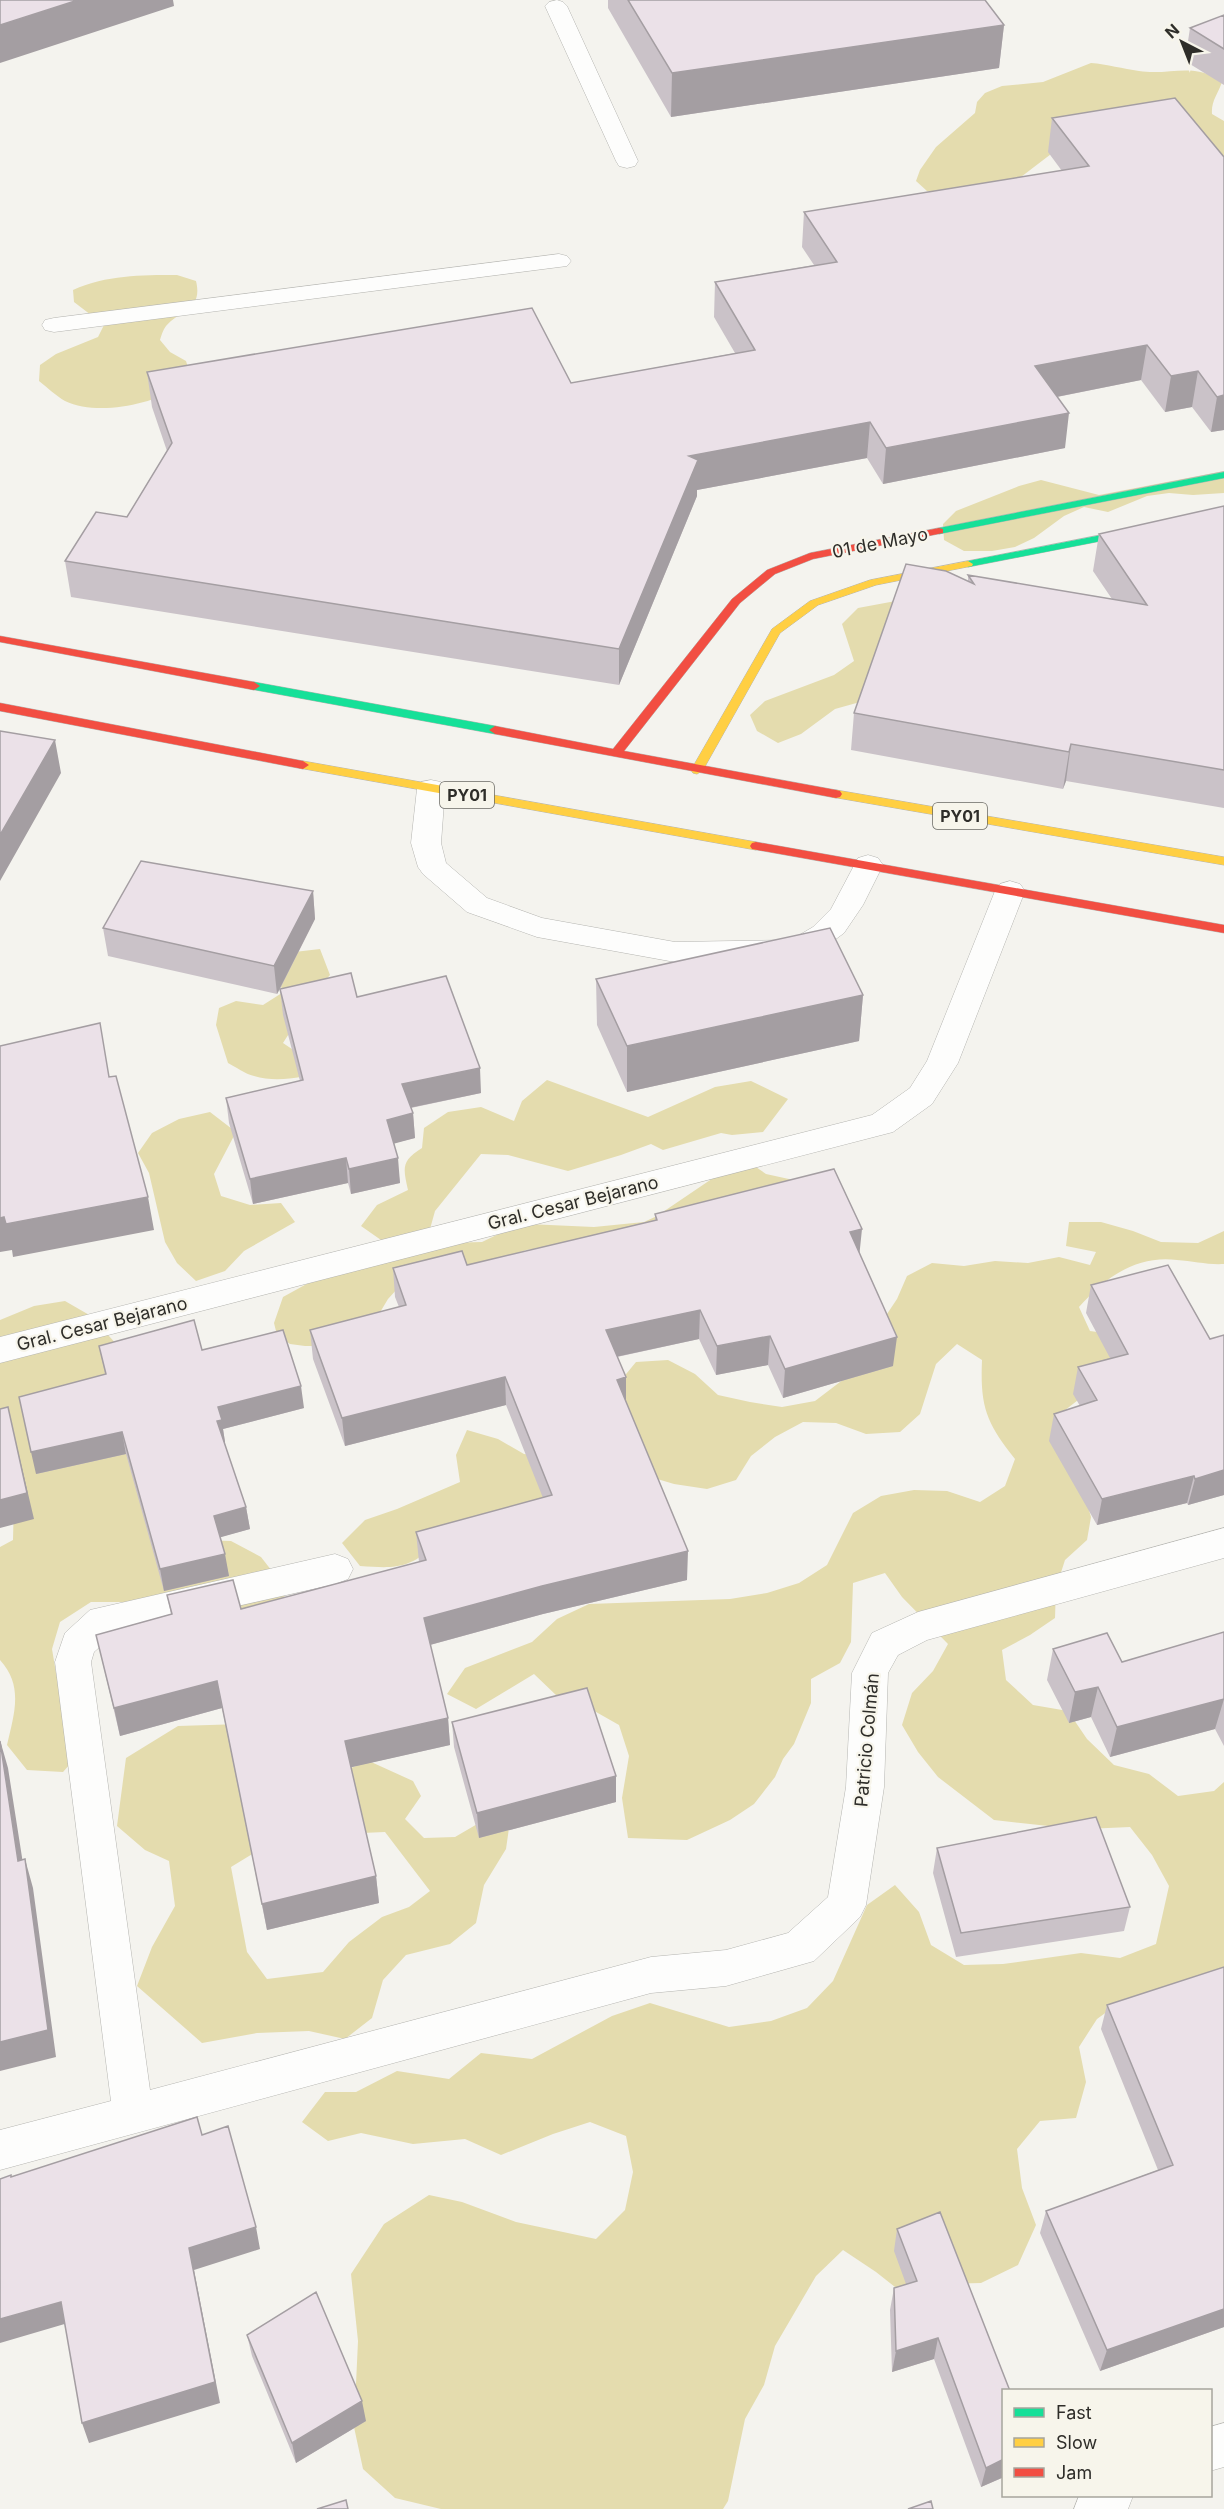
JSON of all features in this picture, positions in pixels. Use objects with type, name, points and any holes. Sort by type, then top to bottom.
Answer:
[{"type":"main road","name":"01 de Mayo","points":[[617,753],[736,601],[771,572],[810,556],[1224,475]]},
{"type":"main road","name":"01 de Mayo","points":[[697,770],[776,631],[814,603],[874,582],[1224,514]]},
{"type":"main road","name":"PY01","points":[[0,639],[617,753],[697,770],[1224,861]]},
{"type":"main road","name":"PY01","points":[[0,707],[431,789],[1224,929]]},
{"type":"street","points":[[556,6],[627,161]]},
{"type":"street","points":[[54,325],[559,261]]},
{"type":"street","points":[[431,789],[426,843],[433,867],[477,905],[537,927],[602,940],[675,952],[795,951],[812,944],[829,932],[845,914],[868,865]]},
{"type":"street","name":"Gral. Cesar Bejarano","points":[[0,1350],[882,1124],[921,1096],[942,1063],[1010,891]]},
{"type":"street","name":"Patricio Colmán","points":[[0,2150],[651,1975],[726,1968],[800,1948],[846,1905],[865,1787],[870,1673],[885,1644],[918,1627],[1224,1543]]},
{"type":"street","points":[[133,2114],[73,1662],[78,1644],[103,1621],[335,1569]]},
{"type":"street","points":[[1096,2509],[1110,2497]]},
{"type":"shaded area","points":[[1091,63],[1150,72],[1202,72],[1222,82],[1214,101],[1212,114],[1224,121],[1224,240],[1055,151],[1008,187],[950,199],[927,191],[916,181],[920,170],[936,147],[975,113],[977,102],[985,93],[1002,86],[1043,82]]},
{"type":"shaded area","points":[[177,275],[196,281],[197,291],[194,304],[166,326],[160,340],[170,352],[186,361],[190,374],[180,387],[138,404],[92,408],[65,401],[39,381],[40,365],[56,354],[98,337],[104,325],[74,302],[73,290],[111,279]]},
{"type":"shaded area","points":[[1224,471],[1224,493],[1193,495],[1169,493],[1147,496],[1108,512],[1084,507],[1064,516],[1034,538],[1015,547],[992,551],[964,551],[944,540],[943,524],[956,511],[1019,486],[1041,480],[1099,495]]},
{"type":"shaded area","points":[[901,600],[860,702],[835,709],[801,734],[778,743],[757,731],[750,715],[765,701],[834,675],[854,661],[842,624],[858,608]]},
{"type":"shaded area","points":[[320,949],[330,975],[317,990],[283,1043],[326,1072],[272,1079],[251,1075],[228,1063],[216,1025],[219,1008],[236,1001],[263,1005],[285,991],[268,975],[286,953]]},
{"type":"shaded area","points":[[547,1080],[648,1117],[715,1087],[751,1081],[788,1099],[763,1132],[732,1135],[721,1133],[663,1150],[651,1144],[568,1171],[508,1155],[481,1154],[435,1211],[430,1229],[381,1240],[361,1226],[377,1205],[408,1190],[405,1166],[410,1157],[422,1148],[424,1128],[448,1112],[481,1107],[514,1121],[522,1101]]},
{"type":"shaded area","points":[[210,1112],[236,1132],[214,1174],[221,1196],[250,1205],[281,1203],[295,1222],[244,1251],[225,1271],[196,1281],[177,1263],[165,1242],[149,1173],[138,1153],[152,1133],[179,1119]]},
{"type":"shaded area","points":[[753,1165],[766,1174],[798,1181],[577,1243],[526,1250],[483,1266],[398,1288],[388,1299],[367,1334],[339,1346],[290,1344],[277,1335],[274,1323],[283,1297],[312,1281],[448,1243],[482,1242],[511,1228],[527,1224],[594,1227],[644,1222],[657,1216],[722,1172]]},
{"type":"shaded area","points":[[1069,1222],[1101,1222],[1161,1242],[1198,1243],[1224,1231],[1224,1264],[1162,1259],[1134,1265],[1110,1278],[1079,1307],[1090,1331],[1119,1335],[1154,1312],[1082,1397],[1060,1414],[1091,1517],[1087,1540],[1065,1560],[1056,1588],[1055,1618],[1002,1650],[1006,1680],[1033,1705],[1068,1711],[1087,1739],[1114,1765],[1149,1774],[1178,1796],[1214,1791],[1224,1782],[1224,2004],[1200,1994],[1126,1998],[1097,2019],[1079,2047],[1086,2082],[1076,2118],[1040,2121],[1017,2149],[1022,2188],[1036,2225],[1018,2265],[981,2283],[942,2284],[909,2298],[843,2250],[816,2276],[775,2346],[764,2385],[745,2419],[728,2501],[723,2509],[441,2509],[395,2498],[363,2469],[354,2427],[358,2341],[351,2274],[384,2224],[429,2195],[462,2202],[516,2222],[596,2239],[625,2210],[633,2172],[626,2136],[590,2122],[501,2155],[465,2139],[413,2144],[361,2133],[328,2141],[302,2122],[325,2092],[356,2092],[397,2071],[449,2079],[481,2053],[532,2059],[612,2016],[650,2003],[729,2027],[771,2021],[807,2008],[833,1981],[867,1905],[895,1885],[919,1912],[931,1945],[964,1965],[1003,1964],[1081,1953],[1120,1958],[1156,1944],[1169,1886],[1152,1855],[1130,1827],[1019,1832],[1067,1828],[994,1820],[938,1777],[918,1752],[902,1725],[912,1693],[933,1671],[948,1644],[902,1597],[885,1573],[853,1583],[851,1642],[840,1663],[811,1679],[811,1703],[794,1744],[783,1759],[775,1777],[754,1804],[730,1820],[687,1840],[628,1838],[622,1798],[629,1756],[619,1725],[589,1708],[557,1696],[534,1674],[476,1709],[447,1694],[465,1668],[532,1642],[557,1619],[589,1604],[730,1599],[767,1593],[799,1583],[827,1565],[853,1513],[881,1496],[914,1490],[947,1491],[980,1502],[1005,1486],[1015,1459],[997,1435],[987,1413],[982,1390],[982,1360],[957,1344],[936,1364],[920,1414],[900,1432],[866,1434],[836,1423],[803,1422],[775,1437],[751,1456],[736,1480],[707,1489],[674,1484],[644,1475],[432,1548],[414,1560],[398,1566],[360,1566],[342,1543],[365,1520],[460,1482],[456,1455],[467,1430],[498,1439],[524,1454],[557,1458],[636,1362],[668,1360],[695,1374],[718,1395],[750,1402],[782,1407],[815,1401],[861,1366],[869,1341],[897,1299],[907,1276],[932,1263],[964,1266],[995,1261],[1028,1263],[1059,1257],[1090,1265],[1096,1252],[1066,1246]]},
{"type":"shaded area","points":[[65,1301],[91,1316],[127,1356],[110,1450],[141,1458],[196,1540],[231,1541],[261,1557],[282,1584],[288,1614],[125,1602],[91,1602],[60,1622],[52,1649],[56,1673],[86,1746],[63,1772],[27,1770],[7,1745],[14,1711],[15,1690],[0,1660],[0,1547],[13,1540],[15,1459],[0,1454],[0,1320],[34,1306]]},
{"type":"shaded area","points":[[241,1724],[267,1845],[231,1867],[247,1952],[267,1979],[323,1972],[349,1942],[382,1917],[409,1907],[430,1891],[385,1832],[339,1834],[338,1773],[369,1761],[413,1781],[421,1796],[405,1819],[424,1838],[455,1837],[491,1816],[510,1821],[506,1849],[484,1885],[476,1923],[450,1944],[406,1955],[383,1980],[372,2018],[345,2039],[309,2031],[257,2033],[202,2043],[137,1986],[152,1947],[175,1906],[169,1861],[145,1850],[117,1826],[126,1758],[178,1726]]},
{"type":"building","points":[[0,0],[78,0],[0,25]]},
{"type":"building","points":[[628,0],[985,0],[1004,25],[672,73]]},
{"type":"building","points":[[1224,15],[1224,49],[1190,28]]},
{"type":"building","points":[[1175,98],[1224,157],[1224,395],[1217,397],[1198,371],[1171,376],[1147,345],[1035,366],[1069,413],[886,448],[870,422],[689,456],[698,460],[619,649],[65,561],[96,512],[127,517],[172,443],[147,372],[532,308],[571,383],[755,350],[715,282],[837,262],[804,212],[1089,166],[1052,118]]},
{"type":"building","points":[[1224,506],[1224,770],[1071,744],[1069,752],[854,713],[906,564],[946,571],[974,584],[968,575],[1147,605],[1099,534]]},
{"type":"building","points":[[0,731],[55,740],[0,835]]},
{"type":"building","points":[[141,861],[313,891],[274,966],[103,928]]},
{"type":"building","points":[[830,928],[863,995],[627,1046],[596,979]]},
{"type":"building","points":[[351,973],[357,997],[446,976],[480,1068],[402,1084],[413,1113],[387,1120],[398,1158],[349,1169],[346,1158],[250,1179],[226,1098],[303,1080],[280,989]]},
{"type":"building","points":[[100,1023],[109,1077],[116,1076],[148,1197],[6,1224],[4,1217],[0,1218],[0,1046]]},
{"type":"building","points":[[834,1169],[862,1229],[850,1232],[897,1337],[785,1369],[770,1336],[717,1346],[700,1310],[606,1330],[626,1377],[617,1380],[688,1551],[542,1586],[424,1618],[448,1718],[345,1741],[376,1876],[262,1904],[217,1681],[114,1708],[96,1635],[172,1614],[167,1595],[233,1580],[241,1609],[426,1560],[416,1532],[552,1495],[505,1377],[342,1418],[310,1330],[406,1305],[393,1268],[462,1251],[467,1265],[657,1220],[655,1214]]},
{"type":"building","points":[[1168,1265],[1210,1339],[1224,1335],[1224,1470],[1195,1479],[1194,1476],[1102,1499],[1054,1414],[1097,1400],[1078,1367],[1128,1354],[1091,1285]]},
{"type":"building","points":[[194,1320],[202,1350],[283,1330],[301,1386],[218,1407],[222,1420],[217,1421],[246,1507],[214,1516],[225,1554],[160,1569],[122,1432],[31,1452],[19,1397],[106,1374],[99,1346]]},
{"type":"building","points":[[8,1407],[27,1493],[0,1500],[0,1409]]},
{"type":"building","points":[[1224,1632],[1224,1699],[1117,1727],[1098,1687],[1075,1692],[1053,1649],[1107,1633],[1122,1662]]},
{"type":"building","points":[[587,1688],[616,1776],[477,1813],[452,1722]]},
{"type":"building","points":[[0,1741],[18,1861],[25,1859],[48,2030],[0,2042]]},
{"type":"building","points":[[1096,1817],[1130,1907],[961,1933],[937,1848]]},
{"type":"building","points":[[1224,1967],[1224,2309],[1107,2350],[1046,2211],[1173,2165],[1107,2005]]},
{"type":"building","points":[[197,2117],[202,2135],[228,2126],[256,2227],[189,2248],[215,2382],[82,2423],[61,2302],[0,2319],[0,2179]]},
{"type":"building","points":[[940,2212],[1009,2389],[1002,2389],[1002,2460],[986,2468],[938,2338],[896,2351],[894,2288],[917,2281],[897,2229]]},
{"type":"building","points":[[316,2292],[362,2401],[292,2443],[247,2335]]},
{"type":"building","points":[[346,2500],[348,2509],[317,2509]]},
{"type":"building","points":[[931,2501],[933,2509],[908,2509]]},
{"type":"traffic: fast","points":[[939,531],[1224,475]]},
{"type":"traffic: fast","points":[[968,564],[1224,514]]},
{"type":"traffic: fast","points":[[254,686],[495,730]]},
{"type":"traffic: slow","points":[[697,770],[776,631],[814,603],[874,582],[968,564]]},
{"type":"traffic: slow","points":[[303,765],[756,846]]},
{"type":"traffic: slow","points":[[836,794],[1224,861]]},
{"type":"traffic: jam","points":[[617,752],[736,601],[771,572],[810,556],[939,531]]},
{"type":"traffic: jam","points":[[0,639],[254,686]]},
{"type":"traffic: jam","points":[[0,707],[303,765]]},
{"type":"traffic: jam","points":[[495,730],[836,794]]},
{"type":"traffic: jam","points":[[756,846],[1224,929]]}]
